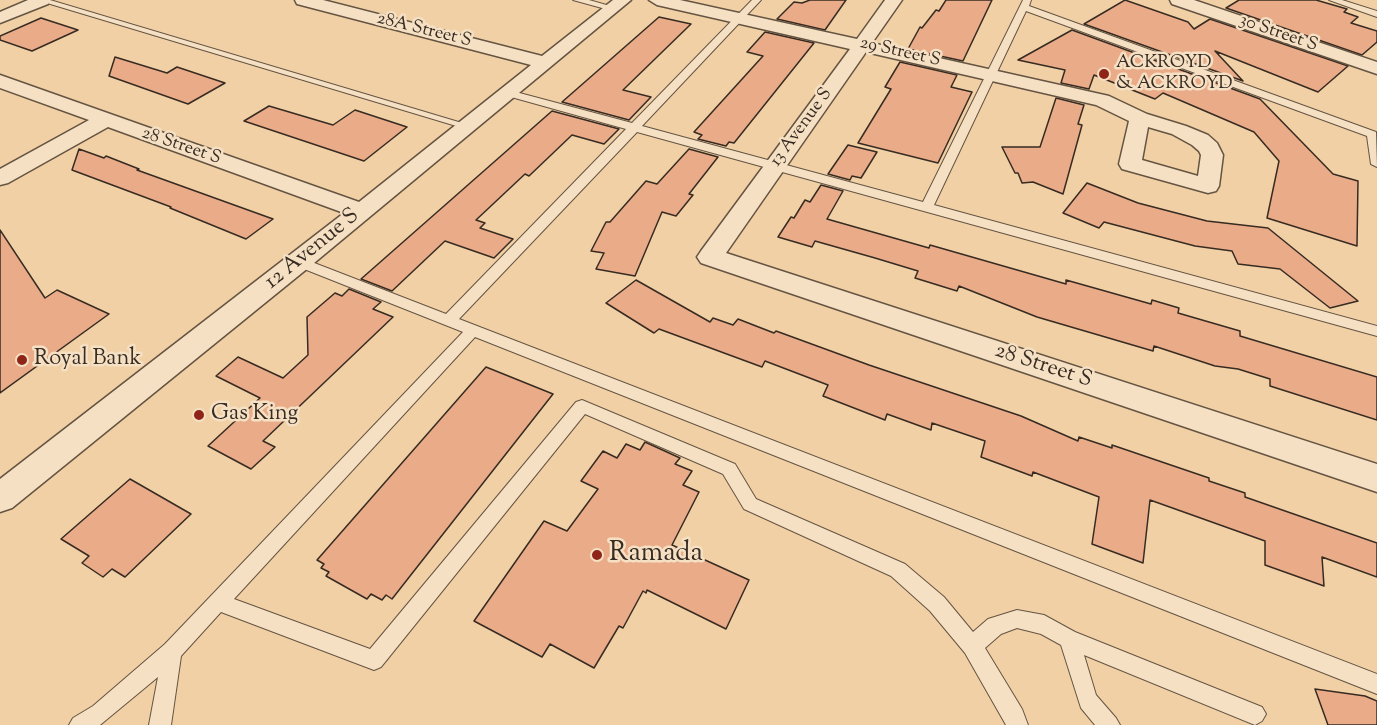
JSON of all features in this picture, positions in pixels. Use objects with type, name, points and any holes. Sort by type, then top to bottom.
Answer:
[{"type":"street","points":[[0,18],[42,0]]},
{"type":"street","name":"28A Street S","points":[[303,0],[545,63]]},
{"type":"street","name":"29 Street S","points":[[657,0],[1088,95],[1140,118]]},
{"type":"street","name":"13 Avenue S","points":[[710,257],[894,0]]},
{"type":"street","name":"30 Street S","points":[[1184,1],[1377,69]]},
{"type":"street","name":"12 Avenue S","points":[[0,498],[299,262],[618,4]]},
{"type":"street","name":"28 Street S","points":[[3,84],[362,211]]},
{"type":"street","points":[[0,178],[105,120]]},
{"type":"street","name":"28 Street S","points":[[710,257],[1377,478]]},
{"type":"lane","points":[[42,0],[467,126]]},
{"type":"lane","points":[[577,0],[618,4]]},
{"type":"lane","points":[[449,320],[757,0]]},
{"type":"lane","points":[[1333,0],[1377,14]]},
{"type":"lane","points":[[927,207],[1026,4],[1372,134],[1377,164]]},
{"type":"lane","points":[[508,93],[1377,331]]},
{"type":"lane","points":[[299,262],[1377,684]]},
{"type":"lane","points":[[80,725],[100,713],[172,651],[473,330]]},
{"type":"lane","points":[[218,602],[374,660],[582,406],[729,469],[750,504],[898,570],[937,604],[972,646],[1015,716],[1017,725]]},
{"type":"lane","points":[[972,646],[995,626],[1017,619],[1044,625],[1069,639],[1255,714]]},
{"type":"lane","points":[[1069,639],[1089,701],[1109,725]]},
{"type":"lane","points":[[160,725],[172,651]]},
{"type":"building","points":[[810,0],[846,0],[825,30],[777,19],[794,2],[802,3]]},
{"type":"building","points":[[946,0],[992,0],[963,61],[908,49],[920,27],[922,28],[936,10],[939,11]]},
{"type":"building","points":[[1125,0],[1188,22],[1194,29],[1210,19],[1348,66],[1318,92],[1215,51],[1243,81],[1084,24]]},
{"type":"building","points":[[1239,0],[1316,0],[1347,9],[1344,12],[1358,17],[1351,23],[1377,31],[1377,42],[1362,55],[1226,8]]},
{"type":"building","points":[[659,17],[691,24],[623,90],[651,97],[629,120],[562,102]]},
{"type":"building","points":[[41,18],[78,30],[32,51],[0,40],[0,36]]},
{"type":"building","points":[[1072,30],[1260,99],[1333,174],[1358,181],[1357,246],[1267,218],[1279,161],[1254,132],[1163,93],[1155,99],[1094,75],[1089,89],[1061,83],[1065,70],[1018,60]]},
{"type":"building","points":[[765,32],[814,43],[734,143],[729,142],[726,146],[698,139],[702,135],[694,132],[763,56],[747,52]]},
{"type":"building","points":[[115,57],[167,73],[177,67],[225,83],[188,104],[109,76]]},
{"type":"building","points":[[900,62],[957,75],[951,87],[972,92],[938,163],[858,143],[891,89],[885,87]]},
{"type":"building","points":[[1056,98],[1084,105],[1078,124],[1082,125],[1063,194],[1033,182],[1022,183],[1002,147],[1040,147]]},
{"type":"building","points":[[269,106],[333,125],[355,110],[407,127],[364,161],[244,121]]},
{"type":"building","points":[[552,111],[619,129],[604,144],[572,135],[529,176],[525,174],[476,220],[485,223],[480,228],[513,239],[494,258],[445,241],[392,291],[361,279]]},
{"type":"building","points":[[848,145],[877,152],[861,178],[852,176],[850,180],[828,174]]},
{"type":"building","points":[[79,149],[104,158],[106,156],[139,169],[137,170],[273,219],[246,239],[171,207],[72,170]]},
{"type":"building","points":[[689,149],[718,157],[689,194],[693,195],[676,216],[662,212],[635,276],[596,269],[604,253],[591,251],[606,222],[610,222],[646,181],[657,184]]},
{"type":"building","points":[[1087,183],[1138,203],[1207,221],[1268,228],[1358,301],[1330,308],[1280,269],[1238,264],[1232,251],[1195,246],[1104,222],[1099,228],[1063,213]]},
{"type":"building","points":[[821,185],[843,191],[827,219],[929,248],[930,245],[1066,284],[1066,280],[1151,304],[1152,300],[1179,308],[1178,313],[1240,331],[1240,336],[1377,377],[1377,420],[1270,386],[1270,379],[1238,369],[1215,366],[1154,346],[1153,351],[1037,317],[959,286],[957,291],[915,278],[918,271],[815,241],[812,247],[778,237],[805,200],[810,202]]},
{"type":"building","name":"Royal Bank","points":[[0,230],[45,298],[57,290],[109,314],[0,393]]},
{"type":"building","points":[[636,280],[710,322],[713,318],[733,325],[738,319],[774,333],[776,331],[1021,416],[1078,441],[1079,437],[1112,448],[1112,445],[1209,478],[1209,481],[1245,493],[1245,497],[1377,543],[1377,577],[1322,557],[1324,586],[1265,565],[1265,541],[1150,500],[1143,563],[1092,544],[1099,497],[1033,472],[1032,476],[981,457],[985,441],[932,423],[931,430],[887,414],[885,420],[823,396],[828,385],[765,361],[762,367],[659,329],[654,333],[606,303]]},
{"type":"building","points":[[349,289],[381,302],[373,309],[393,317],[263,441],[275,447],[251,469],[208,446],[260,398],[216,376],[238,357],[283,378],[308,355],[307,317],[335,293],[342,296]]},
{"type":"building","points":[[486,367],[553,394],[392,599],[386,595],[382,600],[371,594],[367,599],[326,576],[329,572],[321,568],[324,564],[317,560]]},
{"type":"building","name":"Ramada","points":[[645,442],[680,458],[675,464],[692,471],[683,485],[699,492],[672,545],[749,580],[726,629],[647,590],[646,593],[643,591],[623,628],[619,626],[594,668],[550,644],[542,657],[474,621],[544,521],[567,531],[598,489],[581,481],[603,451],[617,458],[626,444],[640,450]]},
{"type":"building","points":[[130,479],[191,514],[125,577],[112,569],[103,577],[82,563],[89,556],[61,539]]},
{"type":"building","points":[[1315,689],[1365,696],[1377,701],[1377,725],[1328,725]]},
{"type":"place","name":"ACKROYD & ACKROYD","points":[[1104,74]]},
{"type":"place","name":"Royal Bank","points":[[22,360]]},
{"type":"place","name":"Gas King","points":[[199,415]]},
{"type":"place","name":"Ramada","points":[[597,555]]}]
